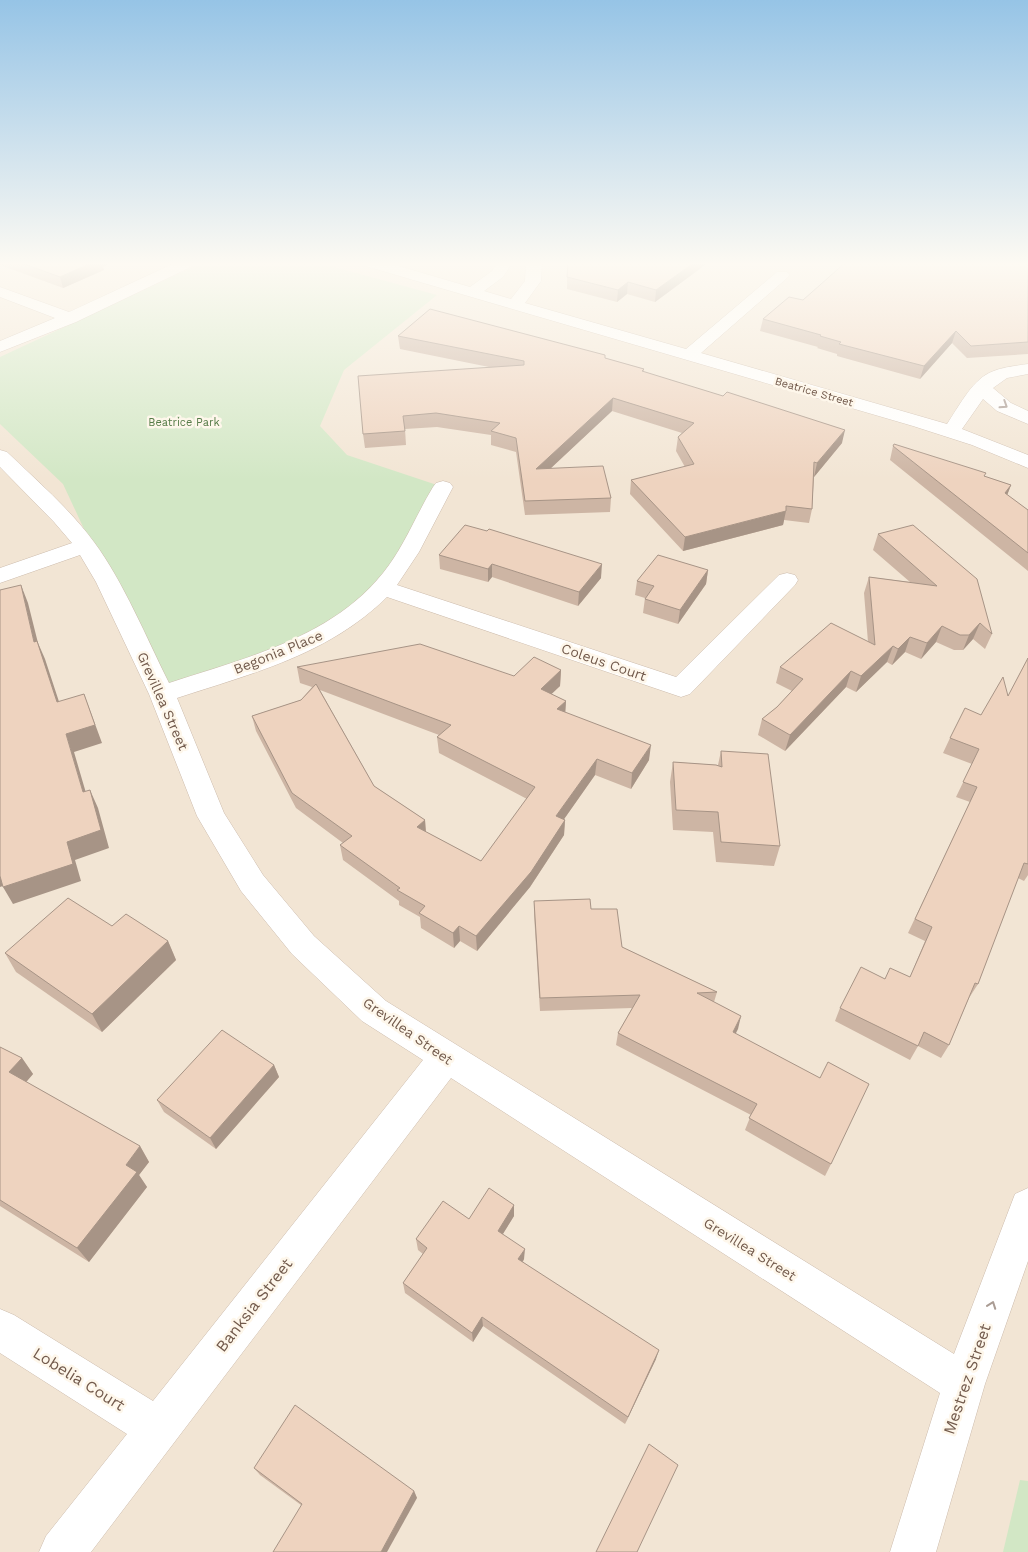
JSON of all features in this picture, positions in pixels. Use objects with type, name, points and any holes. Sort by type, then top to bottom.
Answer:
[{"type":"street","points":[[0,347],[30,334]]},
{"type":"street","name":"Beatrice Street","points":[[615,334],[950,432],[1028,462]]},
{"type":"street","points":[[689,356],[714,334]]},
{"type":"street","points":[[950,432],[993,378],[1008,372],[1028,369]]},
{"type":"street","points":[[983,389],[1004,407],[1028,418]]},
{"type":"street","name":"Grevillea Street","points":[[0,456],[62,517],[86,546],[107,582],[162,694],[211,816],[252,883],[303,945],[374,1011],[964,1384]]},
{"type":"street","name":"Begonia Place","points":[[162,694],[269,658],[308,642],[344,623],[383,588],[406,557],[425,516],[443,487]]},
{"type":"street","points":[[0,576],[86,546]]},
{"type":"street","name":"Coleus Court","points":[[383,588],[681,688],[787,580]]},
{"type":"street","name":"Banksia Street","points":[[62,1552],[446,1058]]},
{"type":"street","name":"Mestrez Street","points":[[912,1552],[964,1384],[1028,1207]]},
{"type":"street","name":"Lobelia Court","points":[[0,1329],[158,1429]]},
{"type":"shaded area","points":[[0,334],[1028,334],[1028,1552],[0,1552]]},
{"type":"green space","name":"Beatrice Park","points":[[48,334],[388,334],[344,370],[320,426],[347,455],[443,487],[383,588],[308,642],[165,702],[63,484],[0,424],[0,357]]},
{"type":"green space","points":[[1020,1480],[1028,1481],[1028,1552],[1003,1552]]},
{"type":"building","points":[[400,334],[527,334],[605,355],[605,358],[644,369],[642,371],[723,396],[727,392],[845,430],[817,463],[814,462],[812,509],[786,506],[786,511],[685,537],[631,480],[694,464],[678,437],[694,423],[613,398],[536,469],[603,466],[611,498],[525,501],[516,438],[491,431],[500,423],[436,413],[403,416],[405,431],[363,434],[358,376],[524,365],[524,361],[398,336]]},
{"type":"building","points":[[819,334],[953,334],[924,366],[839,344],[841,342]]},
{"type":"building","points":[[959,334],[1028,334],[1028,342],[971,346]]},
{"type":"building","points":[[894,444],[986,473],[984,476],[1011,485],[1005,493],[1028,510],[1028,553],[893,446]]},
{"type":"building","points":[[465,525],[487,531],[489,529],[602,564],[579,592],[492,564],[488,569],[439,555]]},
{"type":"building","points":[[913,525],[977,579],[992,634],[980,623],[969,635],[960,635],[942,626],[927,643],[910,637],[898,649],[893,646],[861,676],[851,671],[790,735],[762,719],[777,707],[803,679],[780,667],[831,623],[875,645],[869,577],[937,586],[878,534]]},
{"type":"building","points":[[658,555],[708,570],[680,610],[645,599],[654,586],[637,581]]},
{"type":"building","points":[[21,585],[34,642],[37,641],[57,702],[84,694],[95,725],[66,734],[83,792],[90,790],[101,830],[67,842],[73,864],[3,887],[0,876],[0,590]]},
{"type":"building","points":[[420,644],[514,676],[534,657],[561,670],[541,689],[566,701],[557,709],[651,745],[632,773],[597,759],[556,816],[565,820],[531,872],[476,936],[459,926],[453,933],[419,913],[425,906],[397,890],[400,888],[340,845],[352,836],[292,793],[252,716],[301,700],[316,684],[374,786],[425,820],[417,827],[481,861],[535,787],[437,737],[451,725],[297,667]]},
{"type":"building","points":[[1028,658],[1028,864],[1024,863],[978,984],[975,983],[949,1045],[924,1032],[918,1046],[840,1008],[861,967],[885,979],[890,968],[910,977],[932,927],[915,919],[977,787],[963,782],[979,749],[950,738],[965,708],[981,715],[1003,677],[1008,696]]},
{"type":"building","points":[[721,751],[768,754],[780,846],[721,842],[718,812],[676,810],[673,762],[722,767]]},
{"type":"building","points":[[68,898],[112,926],[126,914],[168,941],[92,1014],[5,953]]},
{"type":"building","points":[[590,899],[591,909],[617,909],[622,947],[717,992],[697,993],[741,1016],[733,1032],[820,1078],[828,1062],[869,1084],[831,1164],[749,1118],[757,1104],[618,1033],[640,995],[540,998],[534,901]]},
{"type":"building","points":[[222,1030],[274,1065],[210,1138],[157,1100]]},
{"type":"building","points":[[0,1047],[22,1058],[9,1072],[140,1146],[126,1165],[137,1172],[77,1248],[0,1200]]},
{"type":"building","points":[[489,1188],[514,1205],[498,1231],[525,1249],[518,1259],[659,1350],[628,1417],[482,1317],[472,1333],[403,1283],[427,1248],[416,1239],[443,1201],[469,1219]]},
{"type":"building","points":[[295,1405],[414,1491],[381,1552],[273,1552],[302,1504],[254,1468]]},
{"type":"building","points":[[649,1444],[678,1465],[637,1552],[596,1552]]}]
